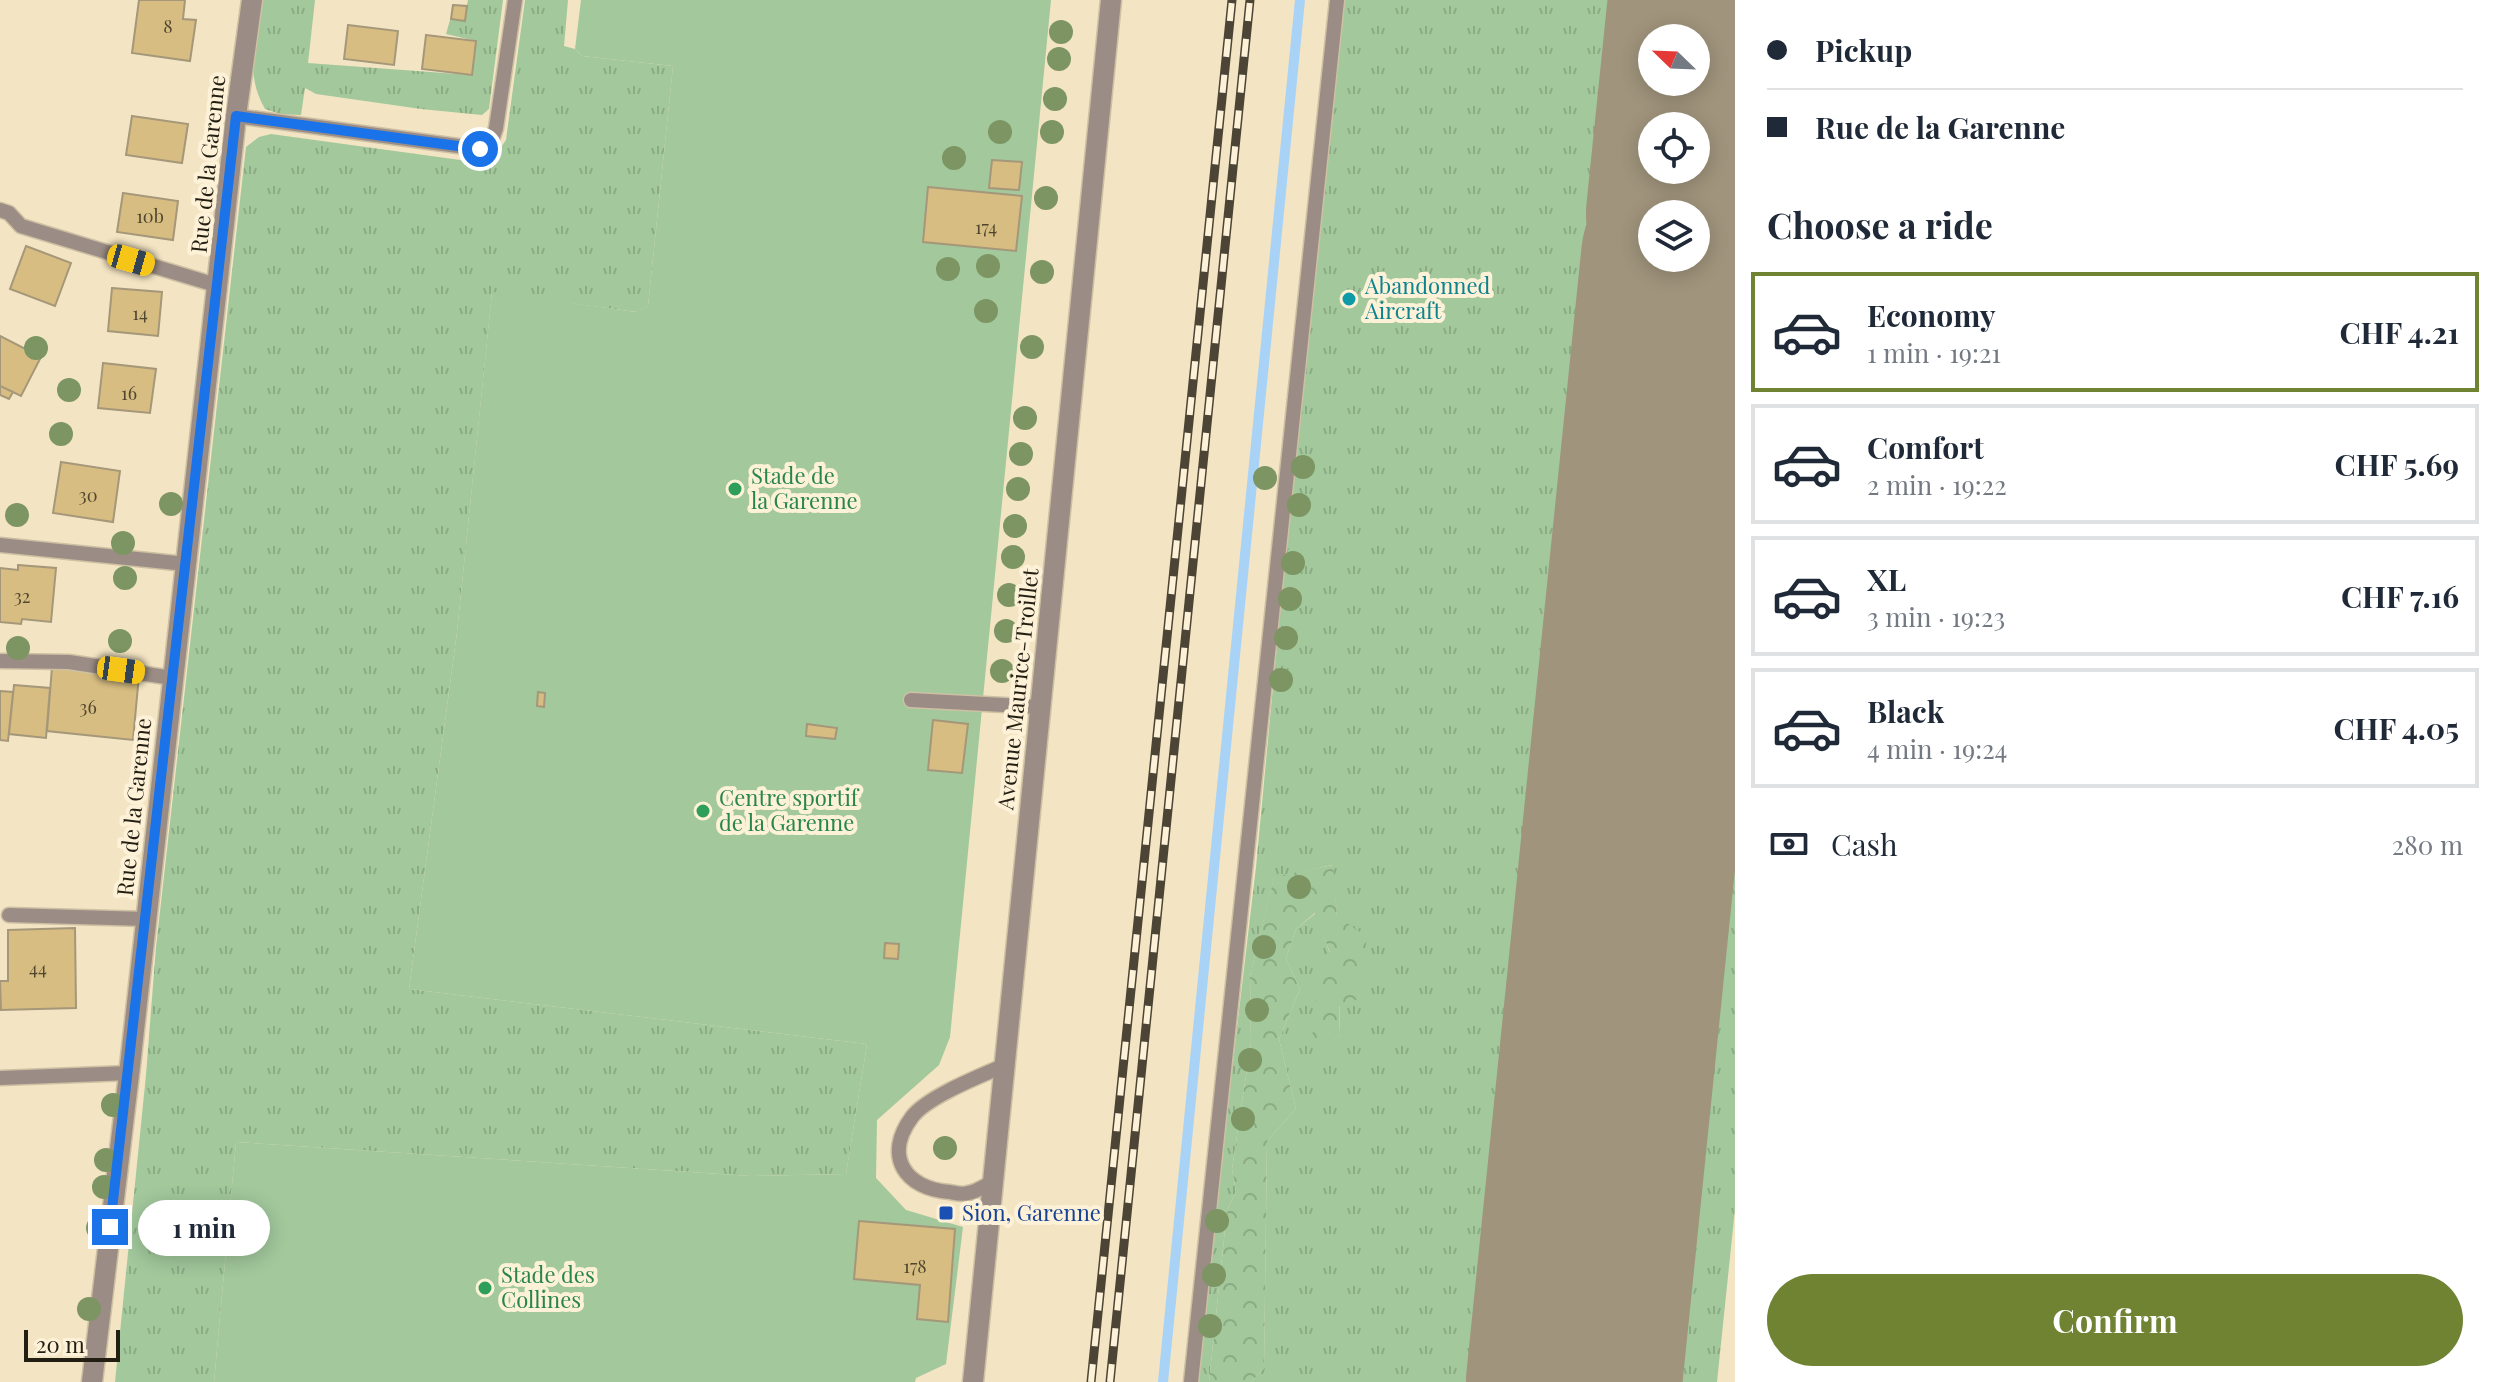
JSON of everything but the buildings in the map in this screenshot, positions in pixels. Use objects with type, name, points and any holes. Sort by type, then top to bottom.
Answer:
[{"type":"street","name":"Rue de la Garenne","points":[[92,1382],[236,116],[252,0]]},
{"type":"street","name":"Avenue Maurice-Troillet","points":[[973,1382],[1111,0]]},
{"type":"lane","points":[[236,116],[480,149],[492,140],[496,128],[515,0]]},
{"type":"lane","points":[[1191,1382],[1337,0]]},
{"type":"lane","points":[[0,210],[9,213],[21,226],[219,286]]},
{"type":"lane","points":[[0,545],[186,564]]},
{"type":"lane","points":[[0,661],[69,662],[172,678]]},
{"type":"lane","points":[[911,700],[1040,707]]},
{"type":"lane","points":[[9,915],[146,919]]},
{"type":"lane","points":[[991,1183],[968,1194],[934,1191],[915,1184],[900,1164],[900,1137],[914,1114],[950,1090],[1003,1066]]},
{"type":"lane","points":[[0,1078],[129,1073]]},
{"type":"green space","points":[[261,0],[315,0],[308,63],[471,75],[476,41],[446,34],[452,13],[465,14],[468,0],[503,0],[489,109],[482,115],[421,109],[316,94],[305,88],[301,115],[280,114],[265,109],[253,69]]},
{"type":"green space","points":[[525,0],[568,0],[564,46],[575,49],[582,56],[673,66],[648,306],[637,312],[492,293],[457,632],[409,989],[867,1044],[846,1174],[751,1176],[236,1142],[214,1382],[115,1382],[156,947],[246,147],[259,137],[271,134],[482,163],[497,153],[506,140]]},
{"type":"green space","name":"Centre sportif de la Garenne","points":[[581,0],[1051,0],[950,1037],[939,1065],[877,1120],[876,1178],[906,1210],[963,1227],[946,1364],[916,1378],[915,1382],[214,1382],[236,1142],[751,1176],[846,1174],[867,1044],[409,989],[457,632],[492,292],[636,312],[648,306],[673,66],[582,56],[575,49]]},
{"type":"green space","points":[[1345,0],[1735,0],[1735,1209],[1717,1382],[1251,1382],[1264,1368],[1267,1141],[1296,1109],[1279,1039],[1300,989],[1286,959],[1296,929],[1316,913],[1330,954],[1317,1054],[1340,1035],[1337,916],[1332,865],[1274,878],[1250,976],[1251,1042],[1232,1169],[1236,1192],[1227,1210],[1209,1382],[1199,1382],[1256,867],[1296,443]]},
{"type":"green space","points":[[1333,865],[1337,916],[1367,937],[1358,999],[1339,1006],[1340,1035],[1317,1055],[1312,1038],[1321,965],[1330,953],[1315,913],[1296,929],[1286,959],[1300,989],[1279,1039],[1296,1109],[1267,1141],[1264,1368],[1251,1382],[1209,1382],[1227,1210],[1236,1192],[1232,1169],[1251,1042],[1250,976],[1274,877]]},
{"type":"waterway","points":[[1163,1382],[1300,0]]},
{"type":"runway","points":[[1695,200],[1716,0]]},
{"type":"runway","points":[[1574,1382],[1688,272]]},
{"type":"railway","points":[[1091,1382],[1232,0]]},
{"type":"railway","points":[[1110,1382],[1250,0]]},
{"type":"place","name":"Abandonned Aircraft","points":[[1349,299]]},
{"type":"place","name":"Stade de la Garenne","points":[[735,489]]},
{"type":"place","name":"Centre sportif de la Garenne","points":[[703,811]]},
{"type":"place","name":"Sion, Garenne","points":[[946,1213]]},
{"type":"place","name":"Stade des Collines","points":[[485,1288]]},
{"type":"route","points":[[110,1227],[236,116],[480,149]]}]
